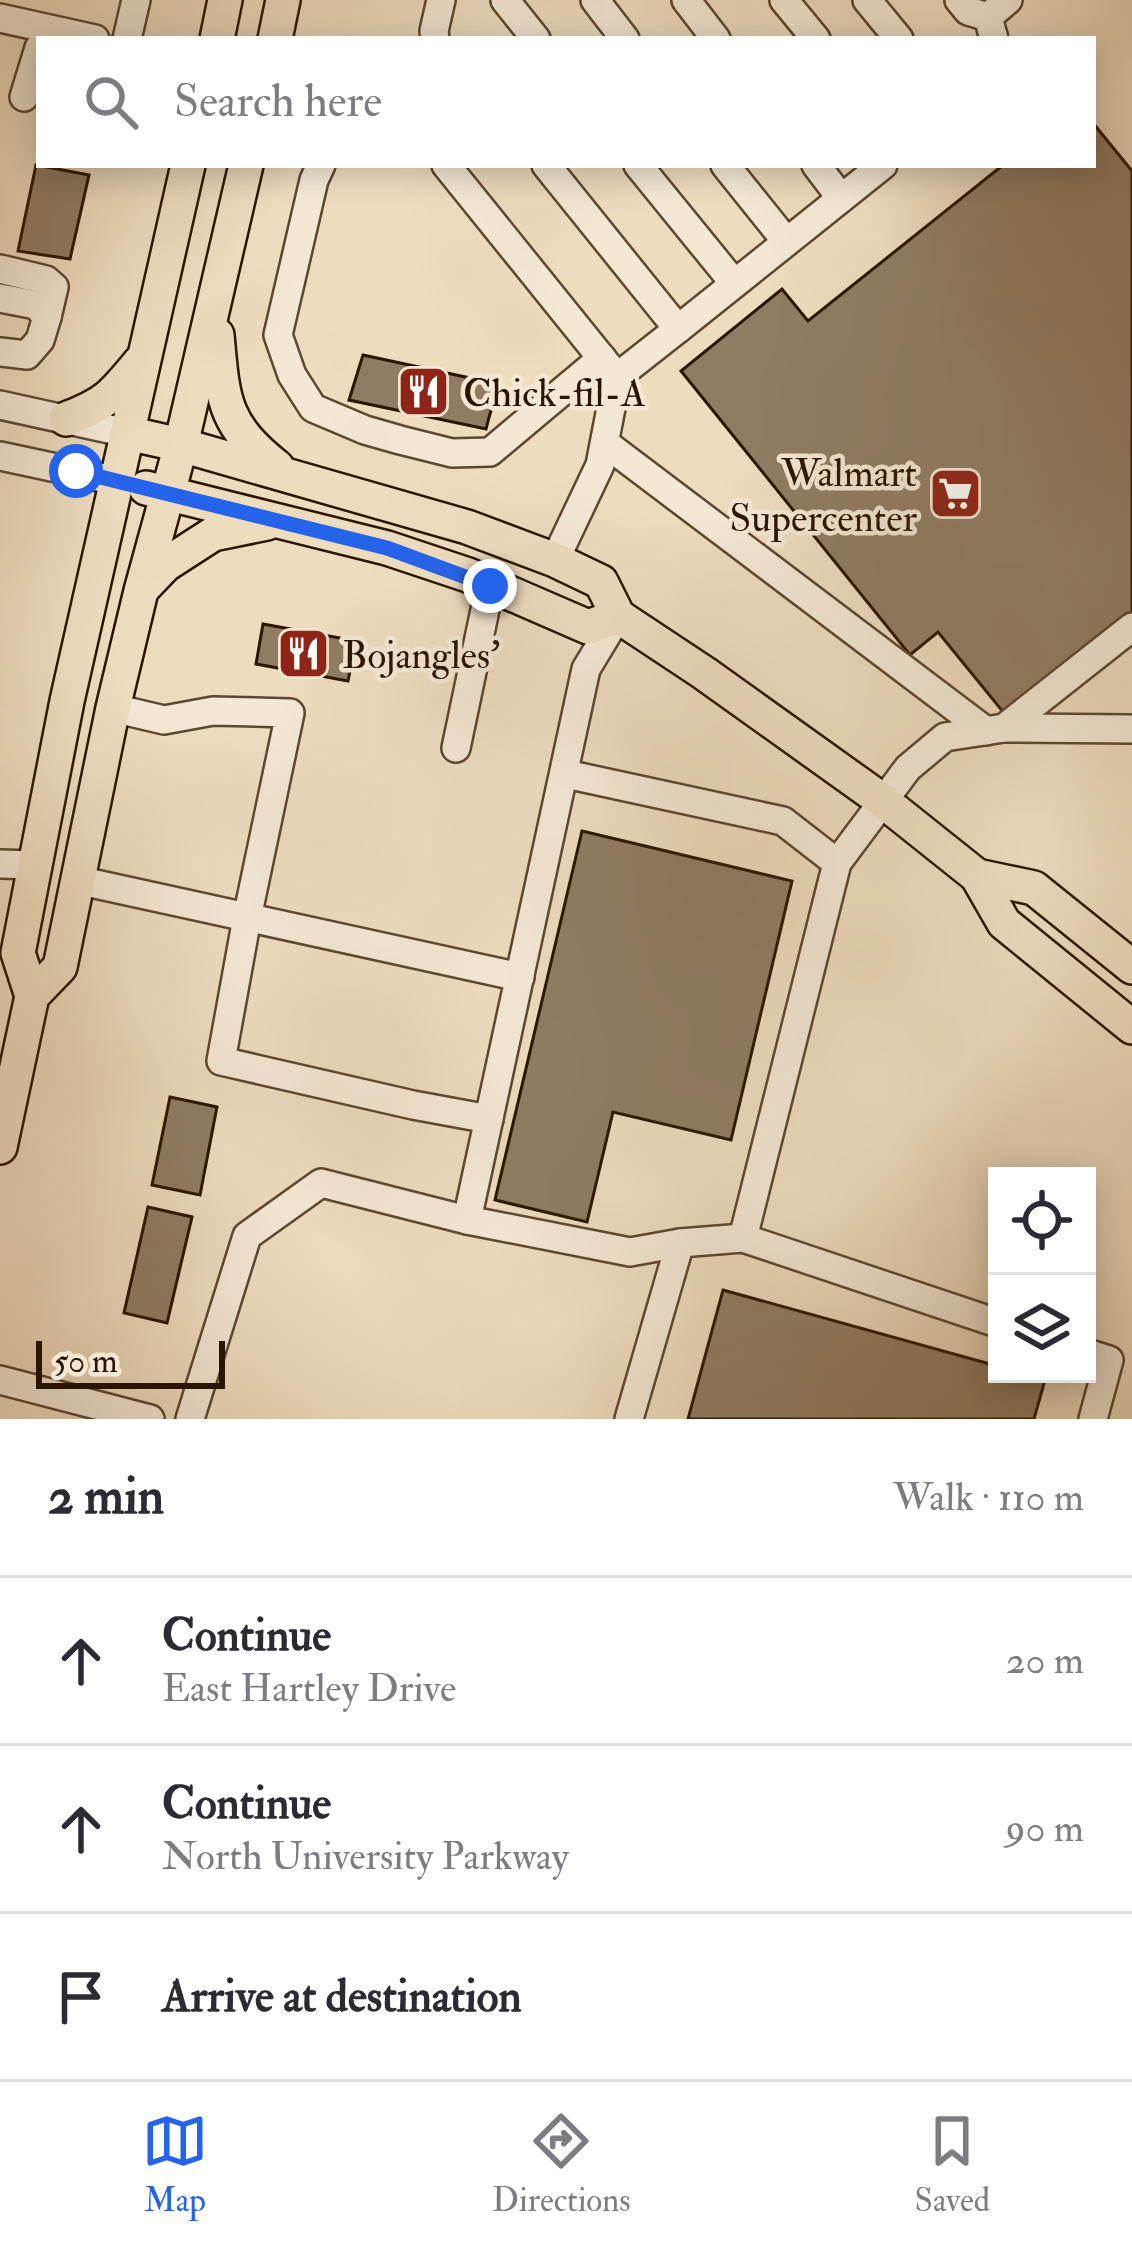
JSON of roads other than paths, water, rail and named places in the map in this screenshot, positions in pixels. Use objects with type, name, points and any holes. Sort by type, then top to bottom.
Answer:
[{"type":"main road","points":[[218,36],[225,0]]},
{"type":"main road","points":[[275,36],[283,0]]},
{"type":"main road","points":[[32,996],[18,952],[67,701],[187,168]]},
{"type":"main road","points":[[0,1147],[7,1076],[32,996],[60,967],[140,591],[181,445],[245,168]]},
{"type":"main road","points":[[214,303],[227,408],[248,443],[289,476]]},
{"type":"main road","points":[[66,419],[113,395],[144,356]]},
{"type":"main road","points":[[127,433],[466,527],[602,583],[618,616],[884,802],[976,876],[1004,922],[1132,1027]]},
{"type":"main road","points":[[117,481],[387,548],[588,627],[618,616]]},
{"type":"main road","points":[[140,591],[165,566],[213,534],[273,521]]},
{"type":"main road","points":[[35,865],[75,891]]},
{"type":"main road","points":[[976,876],[1034,888],[1132,967]]},
{"type":"street","points":[[128,36],[136,0]]},
{"type":"street","points":[[435,36],[441,0]]},
{"type":"street","points":[[505,0],[534,36]]},
{"type":"street","points":[[595,0],[624,36]]},
{"type":"street","points":[[686,0],[714,36]]},
{"type":"street","points":[[784,0],[814,36]]},
{"type":"street","points":[[867,0],[896,36]]},
{"type":"street","points":[[959,0],[968,11],[997,19]]},
{"type":"street","points":[[0,19],[36,36]]},
{"type":"street","points":[[21,97],[36,56]]},
{"type":"street","points":[[319,168],[278,335],[292,375],[313,408],[365,430],[452,453],[490,452],[610,368],[678,329],[880,168]]},
{"type":"street","points":[[448,168],[610,368],[600,465],[555,560]]},
{"type":"street","points":[[548,168],[678,329]]},
{"type":"street","points":[[640,168],[734,283]]},
{"type":"street","points":[[727,168],[785,242]]},
{"type":"street","points":[[818,168],[842,198]]},
{"type":"street","points":[[0,269],[46,280],[54,287],[40,340],[26,356],[0,352]]},
{"type":"street","points":[[0,298],[36,305],[47,317]]},
{"type":"street","points":[[0,405],[127,433]]},
{"type":"street","points":[[605,443],[995,730]]},
{"type":"street","points":[[0,456],[117,481]]},
{"type":"street","points":[[456,748],[490,586]]},
{"type":"street","points":[[467,1220],[586,669],[618,616]]},
{"type":"street","points":[[995,730],[1132,627]]},
{"type":"street","points":[[113,708],[164,720],[210,711],[290,713],[221,1061],[489,1119]]},
{"type":"street","points":[[743,1238],[837,863],[908,768],[945,737],[995,730],[1132,729]]},
{"type":"street","points":[[566,774],[783,821],[837,863]]},
{"type":"street","points":[[0,864],[35,865]]},
{"type":"street","points":[[75,891],[247,918],[520,977]]},
{"type":"street","points":[[190,1419],[247,1236],[321,1183],[467,1220],[630,1252],[743,1238],[988,1320]]},
{"type":"street","points":[[628,1419],[680,1243]]},
{"type":"street","points":[[1093,1419],[1109,1360],[1096,1356]]},
{"type":"street","points":[[0,1380],[150,1419]]},
{"type":"place","name":"Chick-fil-A","points":[[424,392]]},
{"type":"place","name":"Walmart Supercenter","points":[[956,494]]},
{"type":"place","name":"Bojangles'","points":[[303,654]]}]
